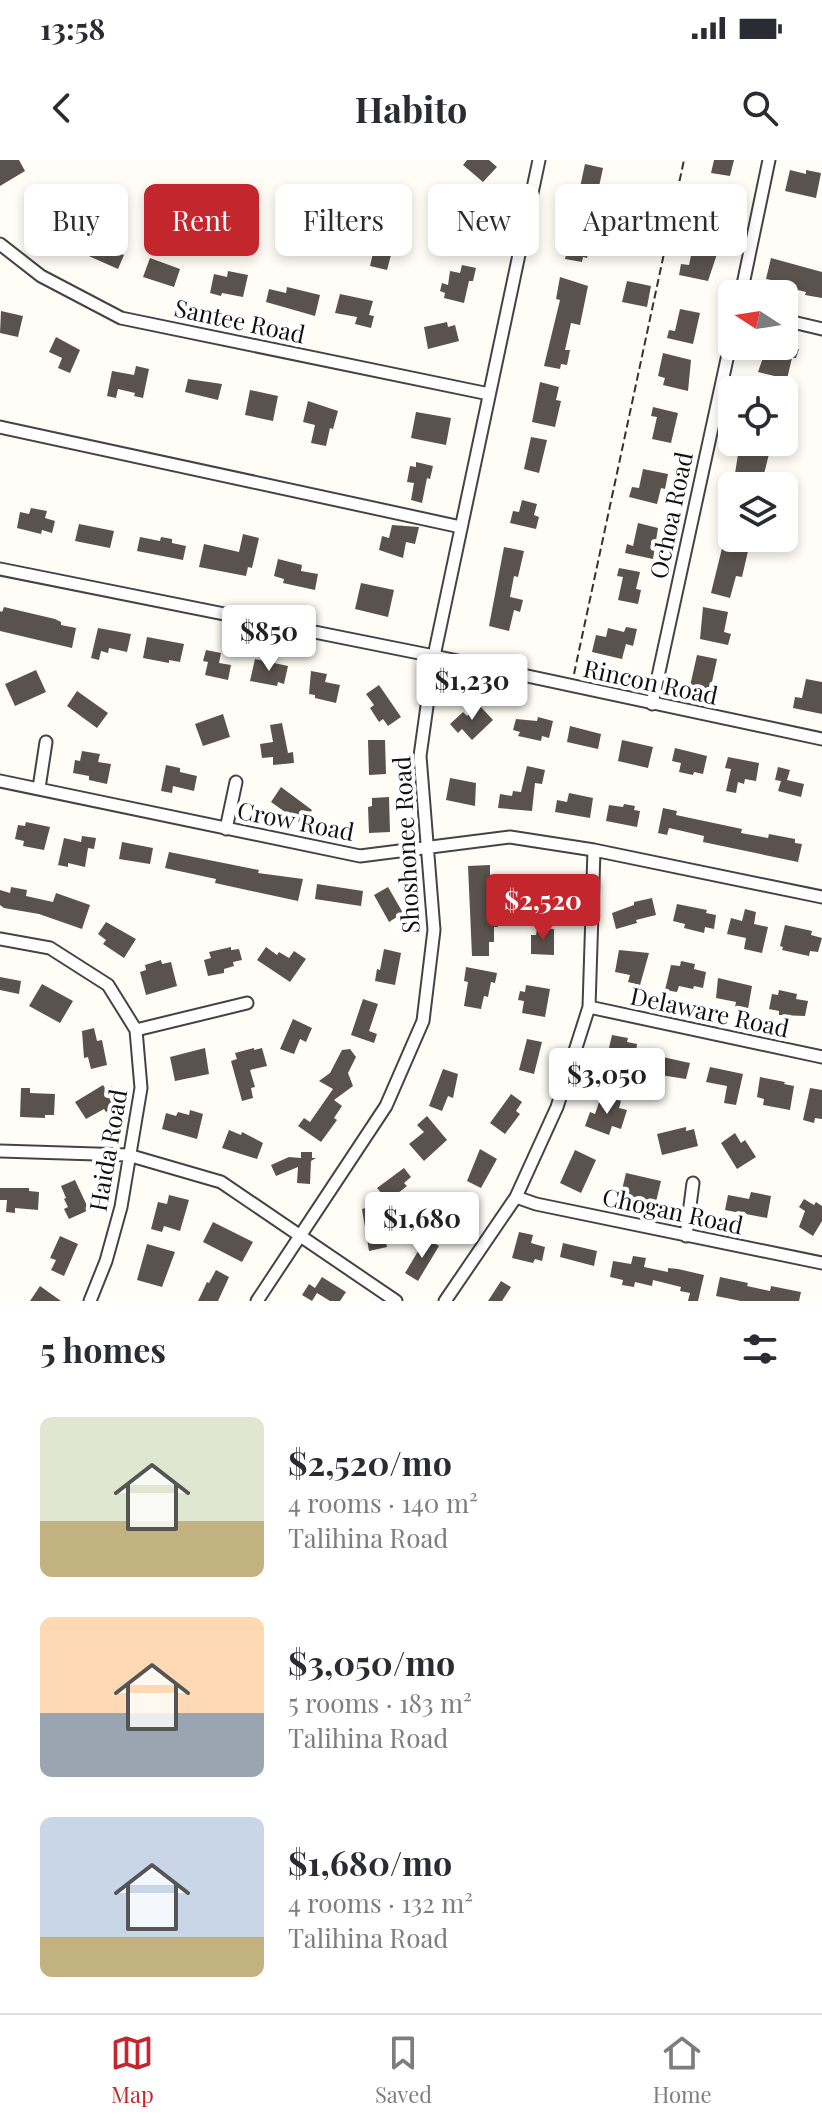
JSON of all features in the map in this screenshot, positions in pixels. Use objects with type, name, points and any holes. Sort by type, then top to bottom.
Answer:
[{"type":"street","name":"Shoshonee Road","points":[[257,1301],[386,1106],[423,1021],[434,930],[420,756],[434,656],[539,160]]},
{"type":"street","points":[[744,280],[769,160]]},
{"type":"street","name":"Santee Road","points":[[0,244],[41,276],[121,318],[489,394]]},
{"type":"street","points":[[798,323],[822,329]]},
{"type":"street","name":"Ochoa Road","points":[[652,704],[727,360]]},
{"type":"street","points":[[0,427],[461,527]]},
{"type":"street","name":"Rincon Road","points":[[0,569],[434,656],[822,739]]},
{"type":"street","points":[[39,788],[46,742]]},
{"type":"street","name":"Crow Road","points":[[0,781],[360,856],[510,837],[594,850],[822,897]]},
{"type":"street","points":[[226,829],[236,782]]},
{"type":"street","points":[[445,1301],[516,1197],[557,1107],[589,1007],[594,850]]},
{"type":"street","name":"Haida Road","points":[[0,939],[50,948],[108,985],[136,1030],[141,1088],[121,1207],[106,1261],[90,1301]]},
{"type":"street","points":[[136,1030],[247,1003]]},
{"type":"street","name":"Delaware Road","points":[[589,1007],[822,1057]]},
{"type":"street","points":[[0,1151],[128,1155],[221,1182],[396,1301]]},
{"type":"street","points":[[686,1236],[693,1183]]},
{"type":"street","name":"Chogan Road","points":[[516,1197],[536,1204],[822,1263]]},
{"type":"path","points":[[571,687],[684,160]]},
{"type":"building","points":[[0,160],[19,160],[25,171],[0,186]]},
{"type":"building","points":[[467,160],[489,160],[497,167],[483,182],[463,165]]},
{"type":"building","points":[[714,160],[734,160],[730,176],[711,173]]},
{"type":"building","points":[[585,164],[603,168],[600,184],[581,184]]},
{"type":"building","points":[[790,170],[806,174],[806,170],[821,173],[816,198],[785,191]]},
{"type":"building","points":[[89,256],[124,256],[118,269]]},
{"type":"building","points":[[372,256],[391,256],[387,270],[370,266]]},
{"type":"building","points":[[566,256],[587,256],[583,257],[582,262],[565,259]]},
{"type":"building","points":[[691,256],[716,256],[708,281],[679,275],[681,264],[689,265]]},
{"type":"building","points":[[150,258],[180,269],[174,287],[143,277]]},
{"type":"building","points":[[771,258],[822,272],[822,298],[805,295],[806,292],[798,290],[798,280],[766,279]]},
{"type":"building","points":[[462,265],[476,268],[473,281],[469,281],[464,303],[444,298],[445,293],[440,291],[442,283],[448,285],[450,271],[460,273]]},
{"type":"building","points":[[228,271],[248,275],[243,297],[210,293],[214,274],[227,277]]},
{"type":"building","points":[[560,277],[588,286],[580,325],[571,323],[565,350],[570,350],[567,365],[561,364],[560,369],[544,366],[560,300],[556,299]]},
{"type":"building","points":[[627,281],[651,286],[647,307],[622,302]]},
{"type":"building","points":[[287,287],[320,295],[315,316],[266,302],[269,289],[286,293]]},
{"type":"building","points":[[340,294],[373,301],[369,315],[374,316],[371,328],[355,324],[357,317],[335,313]]},
{"type":"building","points":[[680,309],[700,313],[693,344],[667,338],[669,330],[675,331]]},
{"type":"building","points":[[1,311],[23,316],[18,337],[0,333]]},
{"type":"building","points":[[447,322],[448,327],[455,325],[459,341],[428,349],[424,327]]},
{"type":"building","points":[[56,337],[80,350],[70,373],[58,368],[62,358],[49,352]]},
{"type":"building","points":[[663,353],[691,360],[688,391],[663,385],[665,378],[658,376]]},
{"type":"building","points":[[762,360],[792,360],[788,376],[758,372]]},
{"type":"building","points":[[136,366],[149,369],[143,398],[118,389],[116,398],[107,396],[112,371],[134,375]]},
{"type":"building","points":[[188,379],[222,384],[218,400],[185,392]]},
{"type":"building","points":[[540,382],[559,387],[556,400],[561,401],[555,427],[532,422]]},
{"type":"building","points":[[250,390],[278,396],[273,421],[245,415]]},
{"type":"building","points":[[308,401],[338,411],[326,446],[311,443],[315,425],[303,422]]},
{"type":"building","points":[[653,407],[678,413],[671,443],[652,439],[657,417],[651,416]]},
{"type":"building","points":[[416,412],[451,418],[446,445],[411,438]]},
{"type":"building","points":[[531,437],[547,440],[539,473],[524,469]]},
{"type":"building","points":[[738,456],[768,456],[764,472],[735,472]]},
{"type":"building","points":[[416,462],[433,466],[422,503],[411,500],[414,483],[407,482],[410,466],[416,467]]},
{"type":"building","points":[[643,469],[668,474],[657,504],[629,497],[632,487],[639,488]]},
{"type":"building","points":[[522,500],[537,504],[534,515],[539,517],[536,529],[510,523],[513,511],[519,512]]},
{"type":"building","points":[[31,508],[47,511],[45,518],[55,521],[52,533],[42,530],[41,534],[17,528],[20,512],[29,514]]},
{"type":"building","points":[[638,523],[658,528],[653,559],[625,553],[627,544],[633,546]]},
{"type":"building","points":[[79,524],[114,531],[110,548],[75,541]]},
{"type":"building","points":[[392,525],[419,527],[415,544],[406,542],[403,558],[379,550],[382,536],[389,538]]},
{"type":"building","points":[[243,534],[259,538],[252,568],[248,567],[246,576],[199,567],[204,544],[239,552]]},
{"type":"building","points":[[140,537],[160,541],[161,537],[172,539],[172,543],[186,546],[183,560],[137,551]]},
{"type":"building","points":[[504,547],[524,551],[510,597],[523,600],[520,612],[514,610],[509,631],[489,626]]},
{"type":"building","points":[[721,552],[748,552],[742,577],[736,576],[730,598],[711,593]]},
{"type":"building","points":[[278,559],[302,565],[301,571],[318,574],[315,590],[283,583],[284,579],[274,576]]},
{"type":"building","points":[[619,568],[640,572],[636,589],[641,590],[638,604],[618,600],[623,577],[617,576]]},
{"type":"building","points":[[361,583],[394,590],[388,617],[355,609]]},
{"type":"building","points":[[4,607],[55,619],[61,625],[76,628],[72,648],[0,631],[0,611]]},
{"type":"building","points":[[703,607],[728,612],[724,632],[731,634],[728,645],[700,639]]},
{"type":"building","points":[[626,627],[637,629],[633,646],[626,644],[622,659],[592,652],[596,635],[606,637],[608,628],[624,632]]},
{"type":"building","points":[[98,628],[131,634],[127,652],[109,648],[108,653],[101,651],[99,660],[91,658]]},
{"type":"building","points":[[147,637],[184,644],[180,662],[143,658]]},
{"type":"building","points":[[206,650],[221,653],[219,663],[231,665],[228,680],[205,675],[208,662],[203,661]]},
{"type":"building","points":[[697,655],[717,659],[712,682],[719,683],[717,692],[690,686]]},
{"type":"building","points":[[255,659],[288,666],[284,684],[278,682],[277,686],[250,681]]},
{"type":"building","points":[[36,670],[46,692],[15,706],[5,684]]},
{"type":"building","points":[[311,671],[327,674],[325,682],[340,685],[336,703],[309,694]]},
{"type":"building","points":[[806,679],[822,682],[822,714],[793,708],[795,697],[802,698]]},
{"type":"building","points":[[379,685],[401,717],[388,726],[383,719],[379,722],[370,708],[374,705],[366,694]]},
{"type":"building","points":[[77,691],[108,713],[97,728],[67,706]]},
{"type":"building","points":[[479,705],[493,720],[472,740],[462,729],[458,733],[450,724],[463,712],[467,716]]},
{"type":"building","points":[[223,714],[230,737],[203,746],[195,724]]},
{"type":"building","points":[[538,717],[553,721],[549,738],[542,736],[541,741],[518,736],[520,732],[513,730],[516,719],[537,721]]},
{"type":"building","points":[[282,723],[288,753],[293,752],[294,763],[273,765],[273,757],[262,758],[260,744],[273,742],[270,725]]},
{"type":"building","points":[[570,726],[601,734],[598,749],[567,742]]},
{"type":"building","points":[[368,740],[385,740],[386,774],[369,775]]},
{"type":"building","points":[[622,740],[653,747],[648,768],[618,761]]},
{"type":"building","points":[[675,748],[707,756],[703,774],[679,772],[681,763],[672,761]]},
{"type":"building","points":[[82,751],[100,754],[98,762],[111,764],[107,784],[73,773],[75,760],[80,761]]},
{"type":"building","points":[[728,757],[759,763],[756,781],[745,779],[744,784],[738,782],[736,793],[726,791],[731,769],[725,768]]},
{"type":"building","points":[[166,765],[197,776],[194,791],[173,786],[172,793],[161,791]]},
{"type":"building","points":[[527,766],[545,770],[542,784],[535,783],[532,811],[498,808],[500,794],[512,796],[513,791],[521,792]]},
{"type":"building","points":[[778,767],[790,770],[787,780],[804,784],[801,797],[778,791],[781,781],[775,780]]},
{"type":"building","points":[[450,778],[476,783],[475,806],[446,800]]},
{"type":"building","points":[[281,787],[312,810],[302,824],[271,802]]},
{"type":"building","points":[[569,793],[593,798],[590,818],[555,812],[557,800],[567,802]]},
{"type":"building","points":[[389,797],[390,832],[369,833],[368,807],[372,806],[372,798]]},
{"type":"building","points":[[624,804],[635,806],[634,810],[640,811],[637,827],[606,821],[609,805],[623,807]]},
{"type":"building","points":[[663,808],[677,811],[676,815],[742,829],[741,833],[795,839],[795,843],[802,844],[798,862],[703,842],[704,836],[669,828],[667,835],[658,833]]},
{"type":"building","points":[[26,822],[50,827],[44,850],[23,846],[24,841],[15,839],[18,825],[25,826]]},
{"type":"building","points":[[82,836],[96,838],[94,849],[88,848],[85,867],[68,863],[68,867],[58,865],[64,838],[81,842]]},
{"type":"building","points":[[122,842],[153,848],[150,864],[119,859]]},
{"type":"building","points":[[169,852],[259,870],[258,873],[303,879],[298,901],[215,883],[216,879],[165,868]]},
{"type":"building","points":[[490,865],[490,917],[499,917],[498,927],[494,927],[494,942],[489,942],[489,956],[472,956],[468,866]]},
{"type":"building","points":[[317,884],[363,891],[361,906],[315,899]]},
{"type":"building","points":[[11,887],[27,890],[26,896],[53,902],[56,893],[90,905],[82,929],[39,914],[4,908],[0,905],[0,890],[10,893]]},
{"type":"building","points":[[388,887],[403,913],[389,922],[374,895]]},
{"type":"building","points":[[652,898],[656,915],[616,929],[612,913],[634,905],[634,902]]},
{"type":"building","points":[[677,904],[716,915],[714,929],[705,927],[704,933],[684,928],[685,924],[673,921]]},
{"type":"building","points":[[745,909],[756,912],[754,924],[768,927],[762,953],[744,949],[746,938],[727,934],[731,918],[742,921]]},
{"type":"building","points":[[106,922],[136,939],[124,958],[103,944],[106,940],[98,934]]},
{"type":"building","points":[[785,925],[812,931],[811,935],[822,938],[818,952],[810,951],[809,956],[782,950],[780,946]]},
{"type":"building","points":[[537,928],[554,929],[554,955],[531,954],[531,935],[536,935]]},
{"type":"building","points":[[231,947],[231,950],[239,949],[242,960],[233,962],[234,966],[224,969],[224,973],[208,976],[204,960],[211,958],[209,952]]},
{"type":"building","points":[[266,947],[277,955],[279,952],[289,958],[294,951],[306,959],[290,982],[257,960]]},
{"type":"building","points":[[384,949],[401,953],[395,985],[375,981]]},
{"type":"building","points":[[619,950],[649,953],[640,985],[628,982],[630,975],[615,972]]},
{"type":"building","points":[[161,960],[162,964],[171,962],[177,986],[146,995],[140,972],[146,970],[145,965]]},
{"type":"building","points":[[681,961],[695,964],[694,969],[706,972],[703,988],[679,986],[677,992],[665,990],[671,965],[680,966]]},
{"type":"building","points":[[466,967],[497,973],[495,983],[491,982],[488,997],[484,996],[481,1009],[464,1006],[468,982],[464,981]]},
{"type":"building","points":[[0,977],[21,981],[19,994],[0,990]]},
{"type":"building","points":[[718,978],[752,986],[748,1009],[735,1007],[736,1002],[716,998]]},
{"type":"building","points":[[42,984],[73,1001],[60,1023],[29,1006]]},
{"type":"building","points":[[526,985],[550,989],[545,1017],[522,1013],[524,1001],[518,1000],[520,991],[525,992]]},
{"type":"building","points":[[779,990],[797,994],[796,999],[808,1001],[805,1016],[779,1015],[779,1011],[769,1009],[772,994],[778,995]]},
{"type":"building","points":[[363,999],[378,1004],[369,1031],[377,1034],[374,1043],[351,1035]]},
{"type":"building","points":[[293,1019],[312,1028],[306,1042],[300,1039],[294,1054],[280,1049]]},
{"type":"building","points":[[94,1028],[97,1041],[102,1040],[107,1065],[91,1069],[88,1057],[84,1058],[82,1031]]},
{"type":"building","points":[[612,1035],[628,1038],[627,1042],[637,1044],[633,1078],[607,1073],[609,1062],[606,1061]]},
{"type":"building","points":[[527,1039],[542,1042],[534,1074],[519,1070]]},
{"type":"building","points":[[205,1048],[209,1074],[175,1081],[170,1057]]},
{"type":"building","points":[[262,1048],[267,1066],[250,1070],[255,1087],[251,1088],[253,1098],[242,1101],[231,1061],[237,1059],[235,1053]]},
{"type":"building","points":[[350,1049],[356,1057],[348,1073],[353,1086],[334,1100],[342,1106],[334,1118],[337,1120],[321,1142],[298,1126],[304,1118],[310,1122],[333,1089],[319,1081],[330,1073],[342,1050]]},
{"type":"building","points":[[658,1056],[690,1063],[686,1079],[654,1074]]},
{"type":"building","points":[[710,1067],[743,1074],[736,1105],[724,1103],[727,1086],[706,1082]]},
{"type":"building","points":[[443,1069],[458,1074],[453,1098],[448,1096],[442,1111],[429,1106]]},
{"type":"building","points":[[760,1077],[794,1086],[790,1110],[763,1105],[764,1099],[757,1097]]},
{"type":"building","points":[[103,1085],[106,1090],[112,1086],[117,1095],[111,1098],[116,1106],[86,1119],[75,1102]]},
{"type":"building","points":[[21,1088],[30,1088],[30,1093],[55,1094],[54,1115],[45,1115],[45,1118],[20,1117]]},
{"type":"building","points":[[810,1088],[822,1090],[822,1119],[815,1118],[814,1123],[803,1120]]},
{"type":"building","points":[[511,1094],[522,1102],[516,1111],[520,1114],[505,1134],[490,1123]]},
{"type":"building","points":[[602,1094],[621,1101],[619,1108],[627,1110],[621,1129],[612,1126],[609,1135],[585,1126],[590,1112],[595,1114]]},
{"type":"building","points":[[190,1110],[203,1114],[197,1139],[162,1129],[166,1113],[189,1115]]},
{"type":"building","points":[[427,1116],[447,1140],[424,1161],[409,1144],[424,1132],[417,1125]]},
{"type":"building","points":[[686,1127],[686,1131],[694,1129],[698,1146],[662,1155],[657,1134]]},
{"type":"building","points":[[229,1130],[241,1135],[242,1132],[263,1143],[257,1159],[222,1148]]},
{"type":"building","points":[[735,1133],[741,1143],[745,1140],[756,1157],[737,1169],[721,1143]]},
{"type":"building","points":[[480,1149],[497,1159],[481,1188],[467,1181]]},
{"type":"building","points":[[575,1150],[596,1160],[581,1193],[560,1183]]},
{"type":"building","points":[[301,1152],[312,1152],[312,1158],[316,1158],[311,1161],[310,1184],[297,1183],[298,1167],[276,1176],[271,1165],[289,1157],[301,1158]]},
{"type":"building","points":[[404,1168],[411,1177],[404,1183],[407,1186],[388,1201],[377,1188]]},
{"type":"building","points":[[626,1173],[661,1181],[655,1206],[620,1198]]},
{"type":"building","points":[[75,1180],[89,1210],[69,1219],[64,1209],[68,1207],[61,1186]]},
{"type":"building","points":[[0,1188],[29,1188],[29,1191],[39,1192],[38,1210],[15,1208],[15,1213],[6,1212],[7,1200],[0,1200]]},
{"type":"building","points":[[751,1192],[771,1196],[767,1218],[725,1210],[728,1195],[749,1199]]},
{"type":"building","points":[[169,1195],[189,1200],[180,1231],[164,1226],[162,1232],[151,1229],[158,1202],[167,1204]]},
{"type":"building","points":[[444,1196],[449,1200],[452,1196],[464,1204],[454,1219],[460,1222],[452,1236],[442,1229],[445,1225],[432,1216]]},
{"type":"building","points":[[804,1199],[822,1206],[822,1221],[813,1236],[799,1227],[805,1211],[799,1207]]},
{"type":"building","points":[[376,1205],[380,1234],[384,1233],[387,1247],[369,1251],[362,1209]]},
{"type":"building","points":[[213,1222],[253,1242],[242,1262],[203,1242]]},
{"type":"building","points":[[519,1232],[533,1235],[531,1243],[545,1247],[542,1261],[535,1259],[533,1263],[512,1258]]},
{"type":"building","points":[[60,1236],[78,1244],[64,1276],[51,1270],[56,1260],[50,1258]]},
{"type":"building","points":[[426,1238],[439,1246],[418,1281],[405,1273]]},
{"type":"building","points":[[563,1243],[597,1251],[594,1266],[560,1257]]},
{"type":"building","points":[[147,1244],[175,1252],[162,1287],[137,1280]]},
{"type":"building","points":[[633,1256],[646,1258],[644,1267],[668,1272],[668,1268],[678,1269],[704,1275],[698,1301],[688,1301],[690,1293],[680,1291],[681,1287],[653,1280],[652,1286],[635,1282],[634,1287],[622,1285],[623,1280],[610,1277],[613,1261],[631,1264]]},
{"type":"building","points":[[216,1270],[229,1277],[218,1301],[198,1301],[207,1282]]},
{"type":"building","points":[[322,1277],[346,1292],[340,1301],[330,1301],[317,1293],[312,1301],[302,1295],[309,1284],[315,1288]]},
{"type":"building","points":[[720,1277],[770,1291],[771,1286],[801,1292],[799,1301],[741,1301],[716,1296]]},
{"type":"building","points":[[501,1281],[511,1287],[502,1301],[488,1301]]},
{"type":"building","points":[[40,1286],[61,1301],[30,1301]]}]
